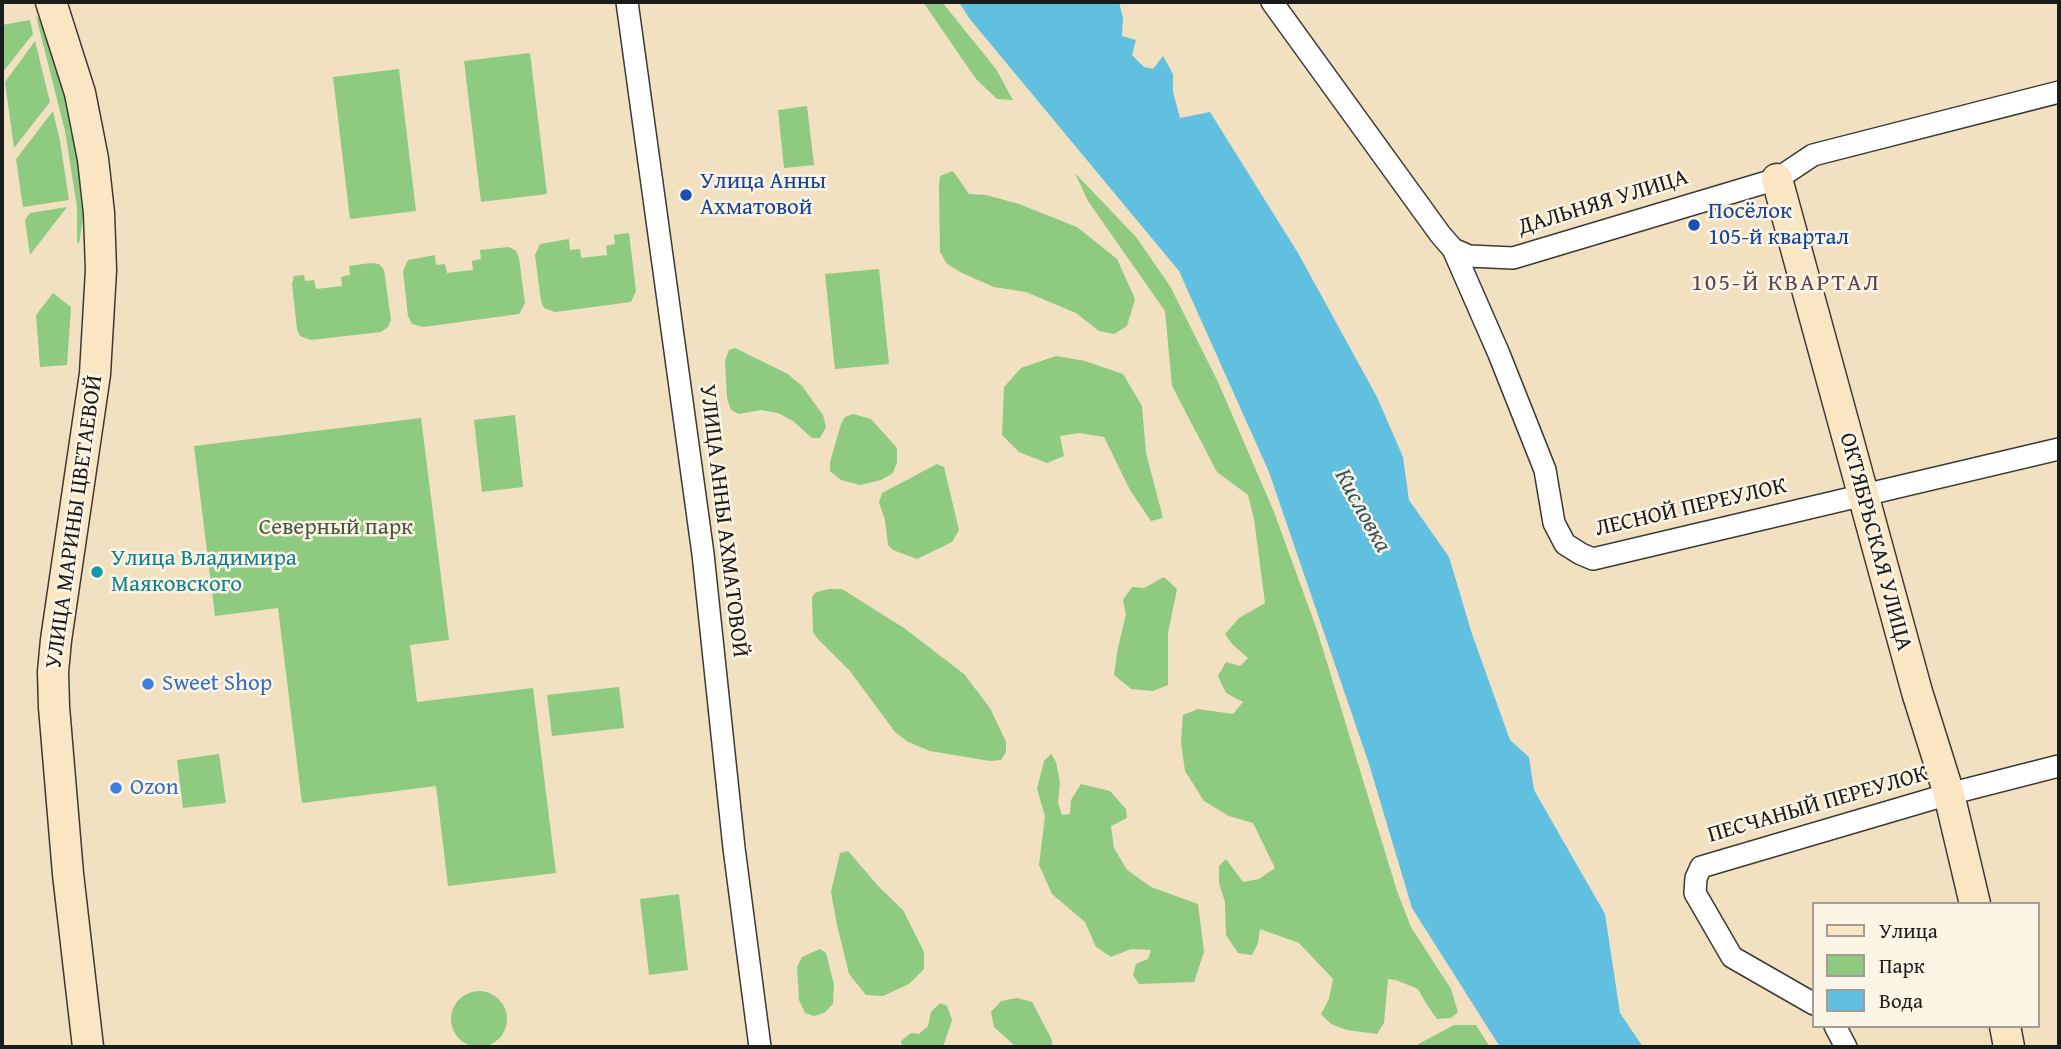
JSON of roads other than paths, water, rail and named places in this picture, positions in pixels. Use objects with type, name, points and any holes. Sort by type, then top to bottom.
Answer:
[{"type":"street","name":"УЛИЦА МАРИНЫ ЦВЕТАЕВОЙ","points":[[51,2],[80,93],[93,159],[99,213],[101,270],[95,374],[55,640],[53,672],[68,874],[88,1047]]},
{"type":"street","name":"УЛИЦА АННЫ АХМАТОВОЙ","points":[[627,2],[708,586],[734,848],[760,1047]]},
{"type":"street","points":[[1272,2],[1440,234],[1453,248]]},
{"type":"street","name":"ДАЛЬНЯЯ УЛИЦА","points":[[1453,248],[1469,256],[1513,258],[1777,179],[1813,155],[2059,92]]},
{"type":"street","name":"ОКТЯБРЬСКАЯ УЛИЦА","points":[[1777,179],[1917,692],[1950,794],[1975,902]]},
{"type":"street","name":"ЛЕСНОЙ ПЕРЕУЛОК","points":[[1453,248],[1545,470],[1554,523],[1565,544],[1593,559],[2059,449]]},
{"type":"street","name":"ПЕСЧАНЫЙ ПЕРЕУЛОК","points":[[1812,1003],[1732,957],[1695,893],[1701,867],[1768,845],[2059,766]]},
{"type":"street","points":[[1836,1028],[1846,1047]]},
{"type":"street","points":[[2005,1028],[2010,1047]]},
{"type":"water","name":"Кисловка","points":[[959,2],[1119,2],[1123,18],[1122,36],[1136,40],[1132,55],[1144,67],[1153,69],[1163,56],[1173,74],[1173,92],[1180,118],[1210,112],[1298,253],[1377,397],[1403,457],[1409,500],[1449,557],[1472,634],[1510,740],[1529,757],[1534,790],[1605,914],[1620,1013],[1643,1047],[1500,1047],[1412,908],[1369,764],[1269,472],[1179,271],[969,18]]},
{"type":"place","name":"Улица Анны Ахматовой","points":[[686,195]]},
{"type":"place","name":"Посёлок 105-й квартал","points":[[1694,225]]},
{"type":"place","name":"Улица Владимира Маяковского","points":[[97,572]]},
{"type":"place","name":"Sweet Shop","points":[[148,684]]},
{"type":"place","name":"Ozon","points":[[116,788]]},
{"type":"district","name":"105-Й КВАРТАЛ","points":[[1786,284]]},
{"type":"park label","name":"Северный парк","points":[[336,528]]}]
